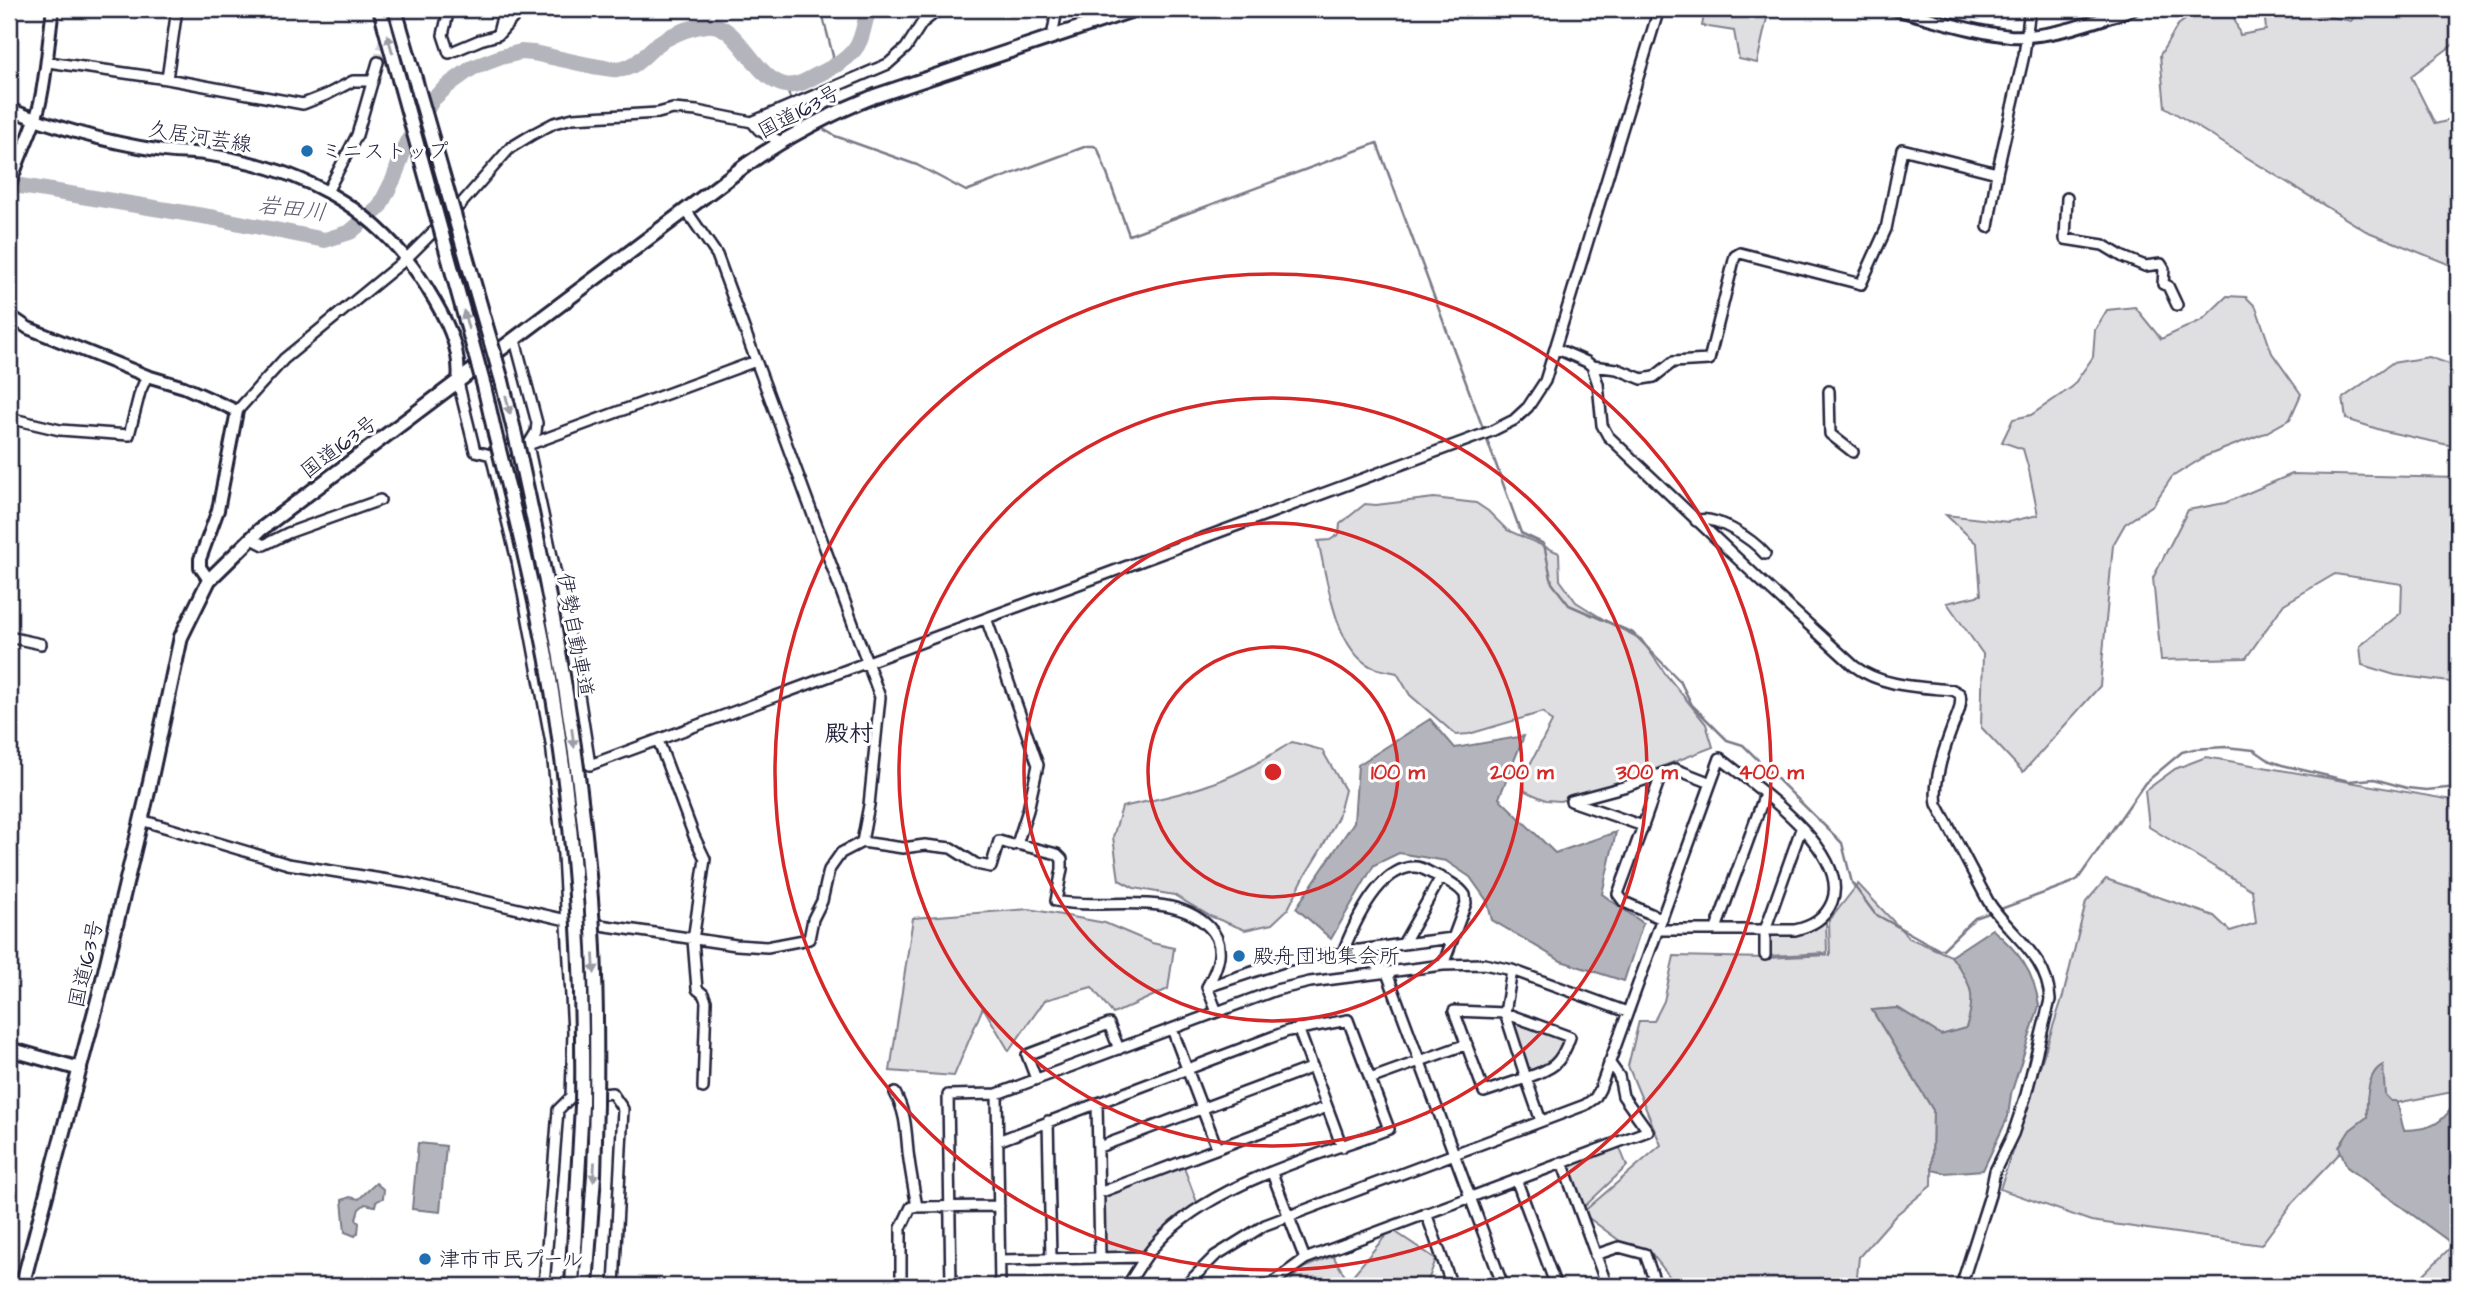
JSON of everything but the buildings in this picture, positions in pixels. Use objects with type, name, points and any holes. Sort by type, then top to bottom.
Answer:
[{"type":"highway","name":"伊勢自動車道","points":[[380,9],[484,386],[524,546],[547,663],[569,816],[582,989],[577,1101],[580,1175],[572,1286]]},
{"type":"highway","name":"伊勢自動車道","points":[[395,9],[514,430],[539,543],[575,752],[590,887],[596,988],[594,1175],[586,1286]]},
{"type":"highway","name":"国道163号","points":[[22,1286],[80,1069],[141,820],[176,656],[186,625],[209,580],[250,538],[686,210],[781,142],[867,99],[1136,9]]},
{"type":"highway","points":[[9,1049],[80,1069]]},
{"type":"main road","points":[[9,190],[14,168],[38,111],[48,62],[46,54],[53,9]]},
{"type":"main road","points":[[1893,9],[1971,30],[2025,36],[2056,31],[2133,9]]},
{"type":"main road","name":"久居河芸線","points":[[9,109],[34,119],[116,142],[160,151],[204,154],[260,166],[297,177],[340,198],[376,225],[404,255],[435,300],[450,332],[459,362],[458,382]]},
{"type":"main road","points":[[9,315],[28,328],[147,376],[184,387],[237,411],[218,510],[200,559],[200,567],[209,580]]},
{"type":"street","points":[[167,79],[177,9]]},
{"type":"street","points":[[449,9],[443,35],[449,53],[498,35],[521,9]]},
{"type":"street","points":[[498,35],[504,9]]},
{"type":"street","points":[[237,411],[293,351],[461,204],[510,148],[554,123],[573,118],[627,116],[684,109],[752,122],[888,64],[905,48],[922,23],[940,9]]},
{"type":"street","points":[[515,340],[537,427],[528,445],[571,644],[590,765],[1503,426],[1522,413],[1545,381],[1659,9]]},
{"type":"street","points":[[1988,226],[1997,173],[2024,55],[2030,9]]},
{"type":"street","points":[[1052,37],[1056,15]]},
{"type":"street","points":[[48,62],[167,79],[303,104],[353,81],[373,81]]},
{"type":"street","points":[[327,192],[357,135],[378,62]]},
{"type":"street","points":[[752,122],[759,130],[781,142]]},
{"type":"street","points":[[1591,366],[1617,369],[1649,379],[1673,362],[1709,360],[1735,256],[1740,253],[1861,284],[1886,229],[1902,149],[1997,173]]},
{"type":"street","points":[[2067,198],[2065,239],[2103,245],[2145,266],[2161,264],[2164,269],[2164,284],[2168,286],[2177,305]]},
{"type":"street","points":[[686,210],[717,255],[880,697],[869,805],[862,842]]},
{"type":"street","points":[[1555,348],[1591,366],[1598,384],[1599,409],[1604,431],[1613,442],[1865,674],[1905,685],[1953,690],[1960,694],[1960,708],[1946,745],[1936,791],[1937,804],[1996,915],[2023,940],[2042,968],[2049,987],[2050,1000],[2026,1095],[2013,1134],[1996,1171],[1961,1286]]},
{"type":"street","points":[[458,382],[475,451],[491,455],[528,445],[756,361]]},
{"type":"street","points":[[9,418],[60,430],[129,435],[147,376]]},
{"type":"street","points":[[1829,391],[1830,434],[1853,452]]},
{"type":"street","points":[[491,455],[517,561],[551,743],[563,855],[577,1101]]},
{"type":"street","points":[[250,538],[264,545],[288,533],[380,500]]},
{"type":"street","points":[[1696,521],[1703,519],[1732,529],[1749,539],[1765,554]]},
{"type":"street","points":[[986,618],[1038,765],[1017,844]]},
{"type":"street","points":[[9,637],[41,644]]},
{"type":"street","points":[[658,740],[705,859],[693,940],[697,989],[706,1001],[703,1088]]},
{"type":"street","points":[[1185,1286],[1202,1268],[1231,1245],[1265,1225],[1585,1105],[1595,1098],[1720,758],[1765,794],[1820,847],[1828,860],[1835,889],[1830,906],[1818,922],[1808,927],[1795,930],[1658,930]]},
{"type":"street","points":[[1643,826],[1571,801],[1675,769],[1711,783]]},
{"type":"street","points":[[1661,775],[1618,894],[1624,902],[1662,919]]},
{"type":"street","points":[[1716,929],[1765,794]]},
{"type":"street","points":[[141,820],[288,864],[406,883],[566,920],[693,940],[767,947],[809,939],[813,919],[822,901],[828,870],[841,853],[862,842],[903,848],[925,845],[951,848],[976,864],[991,867],[999,841],[1017,844],[1057,854],[1062,859],[1056,901],[1069,904],[1132,903],[1189,913],[1202,920],[1213,931],[1220,947],[1218,964],[1207,987],[1217,1012]]},
{"type":"street","points":[[1765,955],[1765,930],[1801,829]]},
{"type":"street","points":[[1343,952],[1354,924],[1367,902],[1392,875],[1417,867],[1441,877],[1462,891],[1466,899],[1443,965]]},
{"type":"street","points":[[1403,944],[1441,877]]},
{"type":"street","points":[[1207,987],[1272,964],[1357,950],[1453,939]]},
{"type":"street","points":[[1357,950],[1387,973],[1503,1286]]},
{"type":"street","points":[[950,1286],[948,1095],[997,1094],[1291,986],[1443,965],[1484,964],[1512,970],[1627,1012]]},
{"type":"street","points":[[1512,970],[1505,1013],[1541,1121]]},
{"type":"street","points":[[1454,1011],[1505,1013],[1570,1037],[1558,1064],[1549,1070],[1484,1091],[1454,1011]]},
{"type":"street","points":[[998,1141],[1298,1028],[1348,1020],[1389,1129],[1231,1190],[1187,1217],[1159,1240],[1145,1256],[1127,1286]]},
{"type":"street","points":[[1036,1079],[1027,1055],[1109,1024],[1119,1049]]},
{"type":"street","points":[[1298,1028],[1342,1147]]},
{"type":"street","points":[[1172,1029],[1217,1148]]},
{"type":"street","points":[[1370,1079],[1467,1044]]},
{"type":"street","points":[[1268,1286],[1305,1259],[1648,1131],[1623,1096],[1619,1076],[1609,1062]]},
{"type":"street","points":[[1099,1147],[1313,1067]]},
{"type":"street","points":[[895,1093],[905,1114],[917,1207]]},
{"type":"street","points":[[544,1286],[558,1110],[577,1101],[612,1094],[623,1109],[614,1286]]},
{"type":"street","points":[[997,1094],[1000,1286]]},
{"type":"street","points":[[1097,1102],[1100,1258]]},
{"type":"street","points":[[1099,1194],[1328,1107]]},
{"type":"street","points":[[1048,1121],[1051,1258]]},
{"type":"street","points":[[1562,1162],[1607,1286]]},
{"type":"street","points":[[1272,1173],[1305,1259]]},
{"type":"street","points":[[1516,1179],[1556,1286]]},
{"type":"street","points":[[901,1286],[901,1228],[911,1207],[999,1206]]},
{"type":"street","points":[[1426,1213],[1452,1286]]},
{"type":"street","points":[[1595,1255],[1619,1247],[1645,1254],[1656,1285],[1653,1286]]},
{"type":"street","points":[[1000,1260],[1145,1256]]},
{"type":"shaded area","points":[[1717,9],[1769,9],[1757,63],[1739,59],[1734,31],[1702,26],[1704,15]]},
{"type":"shaded area","points":[[2200,9],[2231,9],[2240,35],[2266,30],[2264,9],[2310,9],[2316,14],[2351,21],[2361,9],[2458,9],[2458,41],[2411,76],[2435,124],[2458,118],[2458,268],[2366,231],[2165,107],[2160,55],[2178,25]]},
{"type":"shaded area","points":[[2227,296],[2246,297],[2256,307],[2272,353],[2301,394],[2290,419],[2265,433],[2206,456],[2172,477],[2153,505],[2125,524],[2113,545],[2100,686],[2023,772],[1981,727],[1983,654],[1947,603],[1981,595],[1977,544],[1946,515],[2008,522],[2038,515],[2023,449],[2002,442],[2013,419],[2031,415],[2072,387],[2093,357],[2095,330],[2107,310],[2135,307],[2161,339],[2202,320]]},
{"type":"shaded area","points":[[2429,357],[2458,367],[2458,447],[2384,431],[2346,419],[2343,398],[2392,363]]},
{"type":"shaded area","points":[[2292,474],[2458,478],[2458,683],[2395,675],[2362,665],[2360,646],[2401,613],[2402,584],[2335,574],[2284,604],[2246,658],[2161,660],[2153,578],[2188,510],[2225,503]]},
{"type":"shaded area","points":[[1434,498],[1476,503],[1507,530],[1559,553],[1560,580],[1576,602],[1641,639],[1706,724],[1713,747],[1619,783],[1560,801],[1546,800],[1525,791],[1523,778],[1552,722],[1543,712],[1469,734],[1456,735],[1410,695],[1397,673],[1370,666],[1358,657],[1348,643],[1334,610],[1318,541],[1330,540],[1339,534],[1340,524],[1365,504]]},
{"type":"shaded area","points":[[1430,719],[1455,748],[1524,736],[1499,798],[1555,853],[1616,832],[1602,894],[1643,923],[1624,981],[1561,961],[1492,920],[1487,901],[1470,877],[1446,861],[1399,853],[1374,865],[1331,939],[1296,908],[1354,822],[1358,765]]},
{"type":"shaded area","points":[[1292,742],[1322,750],[1345,790],[1338,817],[1323,846],[1288,909],[1272,924],[1245,930],[1210,916],[1174,895],[1134,888],[1119,880],[1113,837],[1122,807],[1216,782],[1252,766]]},
{"type":"shaded area","points":[[2206,757],[2458,801],[2458,1091],[2386,1105],[2293,1202],[2261,1245],[2091,1221],[2000,1189],[2063,996],[2086,902],[2106,879],[2214,916],[2230,931],[2256,923],[2252,890],[2149,827],[2145,791],[2175,769]]},
{"type":"shaded area","points":[[1858,884],[1909,938],[1951,956],[1967,978],[1974,1003],[1966,1028],[1941,1035],[1898,1008],[1872,1010],[1933,1110],[1932,1185],[1896,1215],[1859,1257],[1856,1286],[1666,1286],[1673,1281],[1649,1250],[1620,1241],[1582,1213],[1661,1145],[1628,1066],[1639,1021],[1654,1021],[1664,1001],[1674,956],[1767,958],[1830,955],[1829,921]]},
{"type":"shaded area","points":[[1029,909],[1105,923],[1152,943],[1174,948],[1168,989],[1113,1014],[1092,987],[1045,1000],[1009,1051],[983,1007],[954,1076],[890,1071],[913,918]]},
{"type":"shaded area","points":[[1826,920],[1827,953],[1768,956],[1770,934],[1807,930]]},
{"type":"shaded area","points":[[1992,929],[2010,945],[2023,962],[2037,993],[2039,1006],[2011,1094],[2008,1117],[1983,1170],[1945,1173],[1932,1170],[1933,1110],[1872,1010],[1898,1008],[1941,1035],[1966,1028],[1971,1006],[1970,989],[1951,956]]},
{"type":"shaded area","points":[[1513,1020],[1565,1041],[1554,1061],[1531,1073],[1528,1071]]},
{"type":"shaded area","points":[[2383,1065],[2385,1095],[2391,1101],[2396,1101],[2404,1130],[2422,1129],[2436,1123],[2448,1114],[2458,1098],[2458,1237],[2455,1243],[2347,1167],[2339,1147],[2350,1130],[2367,1117],[2367,1095],[2371,1080]]},
{"type":"shaded area","points":[[418,1143],[446,1146],[440,1212],[412,1209]]},
{"type":"shaded area","points":[[1619,1146],[1627,1166],[1582,1209],[1569,1164]]},
{"type":"shaded area","points":[[1183,1165],[1198,1205],[1168,1227],[1143,1252],[1106,1253],[1102,1199]]},
{"type":"shaded area","points":[[376,1183],[384,1190],[383,1198],[376,1202],[375,1206],[365,1204],[359,1209],[356,1219],[359,1223],[358,1233],[355,1236],[345,1232],[342,1200],[350,1197],[359,1199]]},
{"type":"shaded area","points":[[1391,1229],[1436,1259],[1426,1286],[1285,1286],[1303,1268],[1333,1256],[1348,1281]]},
{"type":"shaded area","points":[[2458,1237],[2458,1286],[2412,1286],[2455,1243]]},
{"type":"waterway","points":[[821,9],[833,56],[832,68]]},
{"type":"waterway","name":"岩田川","points":[[9,184],[215,218],[325,240],[350,232],[379,208],[394,178],[406,144],[433,99],[472,68],[521,52],[623,69],[636,63],[671,36],[707,25],[718,26],[728,32],[774,81],[793,85],[835,66],[847,57],[860,40],[869,9]]},
{"type":"waterway","points":[[787,85],[791,100],[810,120]]},
{"type":"waterway","points":[[818,126],[835,136],[917,165],[966,191],[1087,146],[1094,146],[1098,149],[1129,235],[1377,143],[1484,431]]},
{"type":"waterway","points":[[1486,437],[1521,533],[1544,544],[1552,583],[1569,605],[1633,633],[1680,681],[1692,705],[1727,740],[1743,745],[1842,843],[1852,883],[1875,914],[1938,949],[1943,949],[1975,918],[1992,912]]},
{"type":"waterway","points":[[1998,910],[2078,879],[2145,783],[2182,752],[2225,747],[2254,750],[2270,761],[2282,765],[2349,781],[2374,779],[2426,790],[2458,787]]},
{"type":"tunnel","points":[[378,62],[391,9]]},
{"type":"place","name":"ミニストップ","points":[[307,151]]},
{"type":"place","name":"殿舟団地集会所","points":[[1239,956]]},
{"type":"place","name":"津市市民プール","points":[[425,1259]]},
{"type":"district","name":"殿村","points":[[849,734]]}]
